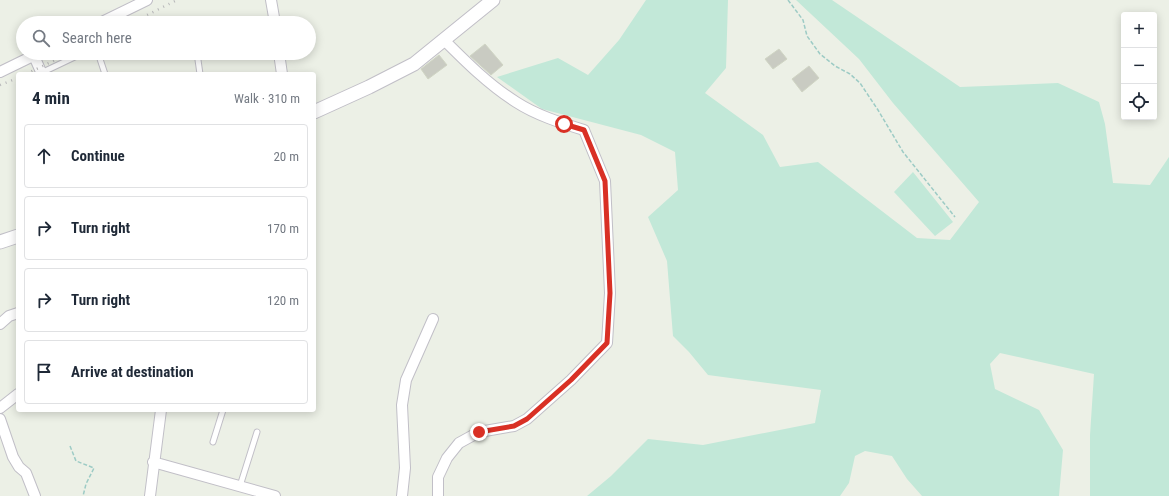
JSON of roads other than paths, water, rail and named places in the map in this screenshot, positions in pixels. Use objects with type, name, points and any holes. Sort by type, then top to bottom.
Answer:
[{"type":"street","points":[[114,16],[146,0]]},
{"type":"street","points":[[271,0],[274,16]]},
{"type":"street","points":[[316,111],[369,87],[414,64],[494,0]]},
{"type":"street","points":[[438,496],[438,477],[447,458],[459,443],[479,432],[514,426],[527,419],[571,380],[607,343],[610,293],[605,181],[584,130],[564,124],[516,102],[491,84],[444,40]]},
{"type":"street","points":[[0,72],[25,60]]},
{"type":"street","points":[[38,60],[42,72]]},
{"type":"street","points":[[280,60],[282,72]]},
{"type":"street","points":[[0,242],[16,237]]},
{"type":"street","points":[[0,324],[8,316],[16,314]]},
{"type":"street","points":[[402,496],[405,468],[402,405],[406,380],[433,319]]},
{"type":"street","points":[[0,408],[16,396]]},
{"type":"street","points":[[150,496],[153,462],[161,412]]},
{"type":"street","points":[[0,419],[13,457],[19,467],[26,473],[35,496]]},
{"type":"street","points":[[153,462],[275,496]]},
{"type":"lane","points":[[46,72],[69,60]]},
{"type":"lane","points":[[100,60],[104,72]]},
{"type":"lane","points":[[198,60],[200,72]]},
{"type":"lane","points":[[213,442],[222,412]]},
{"type":"lane","points":[[240,486],[258,432]]},
{"type":"railway","points":[[145,16],[177,0]]},
{"type":"railway","points":[[30,72],[55,60]]},
{"type":"railway","points":[[0,85],[16,79]]}]
